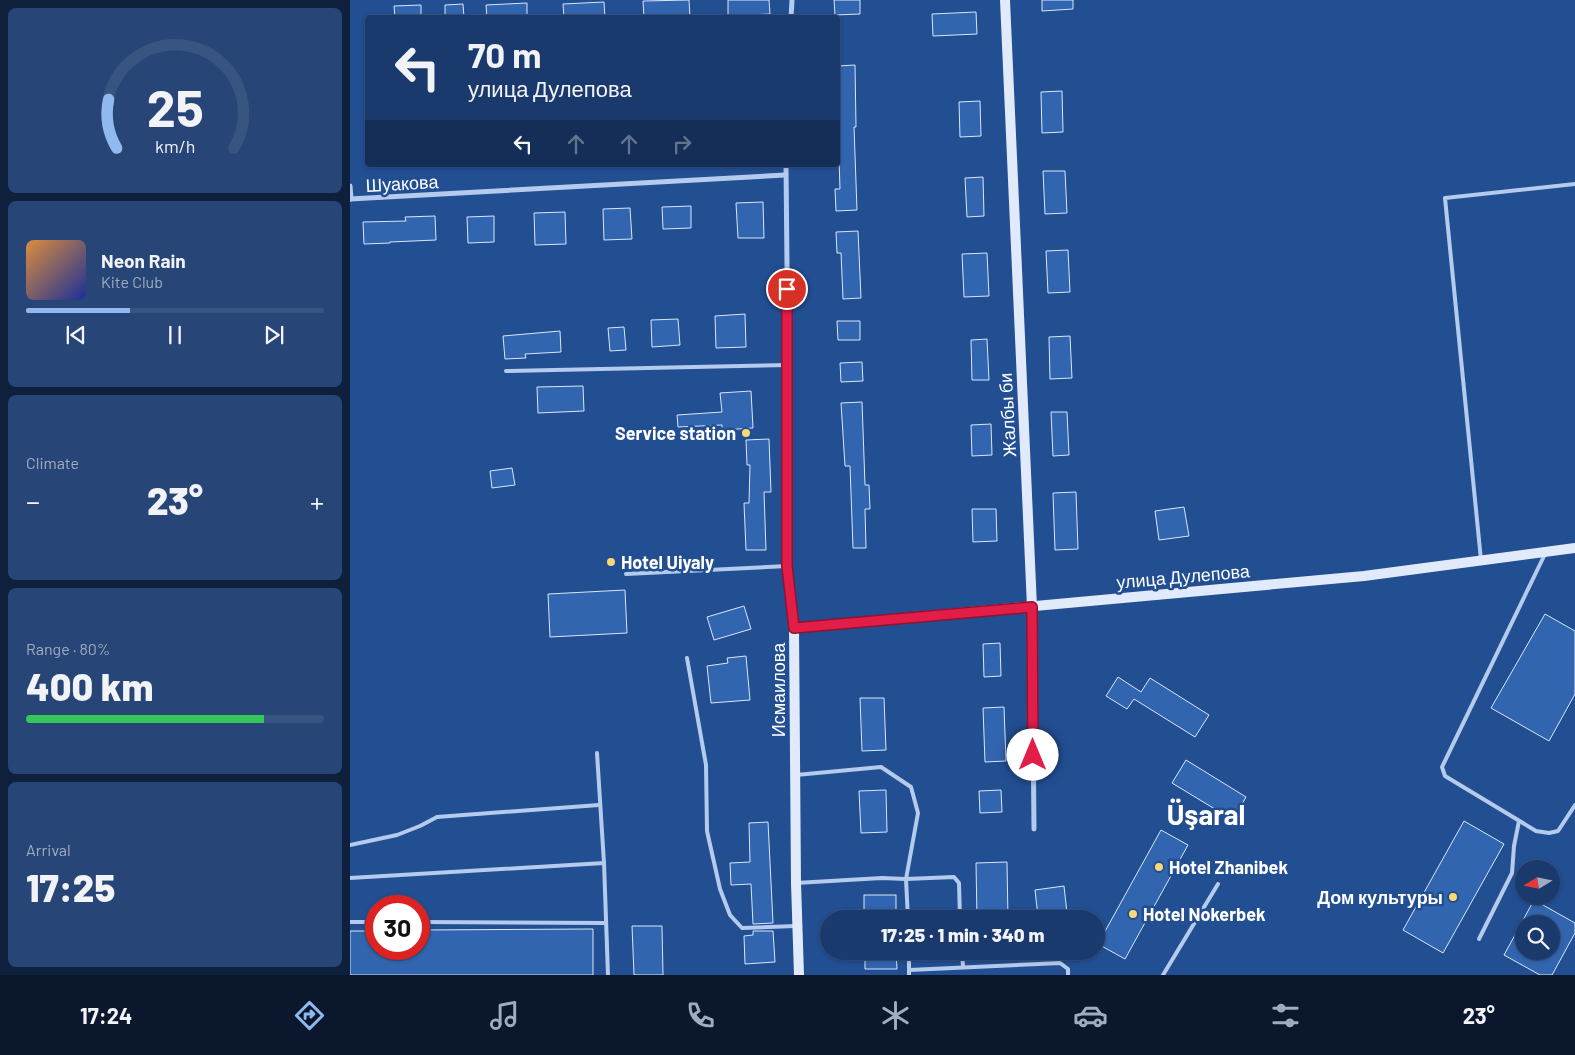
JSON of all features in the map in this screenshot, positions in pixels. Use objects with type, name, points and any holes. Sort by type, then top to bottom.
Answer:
[{"type":"street","points":[[791,15],[792,0]]},
{"type":"street","name":"Жалбы би","points":[[1005,0],[1032,607],[1034,829]]},
{"type":"street","name":"Исмаилова","points":[[786,167],[788,365],[787,566],[794,628],[796,884],[799,975]]},
{"type":"street","name":"Шуакова","points":[[351,199],[785,175]]},
{"type":"street","points":[[350,186],[351,199]]},
{"type":"street","name":"улица Дулепова","points":[[794,628],[1364,576],[1575,548]]},
{"type":"lane","points":[[1481,560],[1445,198],[1575,184]]},
{"type":"lane","points":[[506,371],[788,365]]},
{"type":"lane","points":[[1546,552],[1442,767],[1445,776],[1536,831],[1549,834],[1558,831],[1575,805]]},
{"type":"lane","points":[[626,574],[787,566]]},
{"type":"lane","points":[[687,658],[706,765],[707,831],[720,890],[730,915],[742,928],[798,926]]},
{"type":"lane","points":[[597,753],[604,863],[608,975]]},
{"type":"lane","points":[[795,775],[881,767],[911,788],[918,813],[906,879],[908,910]]},
{"type":"lane","points":[[350,845],[397,835],[420,826],[437,816],[600,805]]},
{"type":"lane","points":[[1479,939],[1512,873],[1518,821]]},
{"type":"lane","points":[[350,878],[604,863]]},
{"type":"lane","points":[[796,884],[882,878],[954,877],[958,882],[960,910]]},
{"type":"lane","points":[[1163,975],[1218,884]]},
{"type":"lane","points":[[350,922],[365,922]]},
{"type":"lane","points":[[430,922],[606,923]]},
{"type":"lane","points":[[908,960],[909,975]]},
{"type":"lane","points":[[963,960],[963,967]]},
{"type":"lane","points":[[909,970],[1060,963],[1068,969],[1068,975]]},
{"type":"building","points":[[689,0],[690,15],[644,15],[643,1]]},
{"type":"building","points":[[728,0],[769,0],[770,14],[728,15]]},
{"type":"building","points":[[834,0],[860,0],[860,14],[835,15]]},
{"type":"building","points":[[1042,0],[1073,0],[1073,9],[1042,11]]},
{"type":"building","points":[[604,2],[605,15],[564,15],[563,4]]},
{"type":"building","points":[[527,3],[527,15],[487,15],[486,5]]},
{"type":"building","points":[[463,4],[464,15],[445,15],[445,5]]},
{"type":"building","points":[[421,5],[421,15],[395,15],[394,6]]},
{"type":"building","points":[[976,12],[977,34],[933,36],[932,14]]},
{"type":"building","points":[[855,65],[856,127],[854,127],[857,210],[836,211],[835,189],[840,189],[840,66]]},
{"type":"building","points":[[1062,91],[1063,132],[1042,133],[1041,92]]},
{"type":"building","points":[[980,101],[981,136],[960,137],[959,102]]},
{"type":"building","points":[[1043,171],[1065,171],[1067,213],[1045,214]]},
{"type":"building","points":[[983,177],[984,216],[967,217],[965,178]]},
{"type":"building","points":[[763,202],[764,238],[738,238],[736,203]]},
{"type":"building","points":[[691,206],[691,228],[663,229],[662,207]]},
{"type":"building","points":[[630,208],[632,239],[604,240],[603,209]]},
{"type":"building","points":[[565,212],[566,244],[535,245],[534,213]]},
{"type":"building","points":[[435,216],[436,240],[364,244],[363,222],[406,221],[405,217]]},
{"type":"building","points":[[494,216],[494,242],[468,243],[467,217]]},
{"type":"building","points":[[858,231],[861,298],[843,299],[841,253],[837,253],[836,232]]},
{"type":"building","points":[[1068,250],[1070,292],[1048,293],[1046,251]]},
{"type":"building","points":[[987,253],[989,296],[964,297],[962,254]]},
{"type":"building","points":[[745,314],[746,347],[716,348],[715,316]]},
{"type":"building","points":[[678,319],[680,345],[652,347],[651,320]]},
{"type":"building","points":[[837,321],[860,321],[860,340],[838,340]]},
{"type":"building","points":[[624,327],[626,350],[610,351],[608,328]]},
{"type":"building","points":[[560,331],[561,352],[525,354],[526,358],[505,359],[503,336]]},
{"type":"building","points":[[1070,336],[1072,378],[1050,379],[1049,337]]},
{"type":"building","points":[[987,339],[989,380],[972,380],[971,340]]},
{"type":"building","points":[[862,362],[863,381],[841,382],[840,363]]},
{"type":"building","points":[[583,386],[584,411],[538,413],[537,387]]},
{"type":"building","points":[[751,391],[753,428],[722,430],[722,425],[678,427],[677,415],[722,412],[720,393]]},
{"type":"building","points":[[862,402],[865,485],[869,485],[870,509],[865,509],[866,548],[853,548],[850,466],[845,466],[841,403]]},
{"type":"building","points":[[1051,412],[1067,412],[1069,455],[1053,456]]},
{"type":"building","points":[[991,424],[992,455],[972,456],[971,425]]},
{"type":"building","points":[[769,439],[771,492],[764,492],[766,550],[746,550],[744,503],[749,503],[750,465],[747,465],[746,440]]},
{"type":"building","points":[[512,468],[515,485],[492,488],[490,471]]},
{"type":"building","points":[[1076,492],[1078,549],[1055,550],[1053,493]]},
{"type":"building","points":[[1184,507],[1189,536],[1159,540],[1155,511]]},
{"type":"building","points":[[972,509],[996,509],[997,541],[973,542]]},
{"type":"building","points":[[625,590],[627,633],[550,637],[548,594]]},
{"type":"building","points":[[744,606],[751,629],[714,640],[707,617]]},
{"type":"building","points":[[1545,614],[1575,631],[1575,694],[1549,741],[1491,708]]},
{"type":"building","points":[[1000,643],[1001,676],[984,677],[983,644]]},
{"type":"building","points":[[746,656],[750,700],[711,703],[707,666],[728,663],[727,658]]},
{"type":"building","points":[[1118,677],[1141,692],[1150,678],[1209,715],[1195,737],[1134,699],[1127,709],[1106,696]]},
{"type":"building","points":[[860,698],[884,698],[886,750],[862,751]]},
{"type":"building","points":[[1004,707],[1006,761],[985,762],[983,708]]},
{"type":"building","points":[[1186,760],[1246,797],[1233,820],[1172,783]]},
{"type":"building","points":[[886,790],[887,832],[861,833],[859,791]]},
{"type":"building","points":[[1001,790],[1002,812],[980,813],[979,791]]},
{"type":"building","points":[[1464,821],[1504,844],[1443,953],[1403,930]]},
{"type":"building","points":[[768,822],[773,923],[753,924],[751,884],[731,885],[730,863],[750,862],[749,823]]},
{"type":"building","points":[[1161,830],[1188,845],[1125,959],[1105,948],[1105,931]]},
{"type":"building","points":[[1007,862],[1008,910],[977,910],[976,863]]},
{"type":"building","points":[[1064,886],[1067,910],[1037,910],[1035,890]]},
{"type":"building","points":[[864,895],[896,895],[896,910],[864,910]]},
{"type":"building","points":[[1531,905],[1543,905],[1575,923],[1575,933],[1552,975],[1540,975],[1504,955],[1515,935],[1515,960],[1560,960],[1560,915],[1526,915]]},
{"type":"building","points":[[632,926],[662,926],[663,975],[634,975]]},
{"type":"building","points":[[593,929],[593,975],[350,975],[350,931],[365,931],[365,960],[430,960],[430,930]]},
{"type":"building","points":[[753,931],[773,931],[775,962],[745,964],[744,936],[753,935]]},
{"type":"building","points":[[865,960],[896,960],[897,969],[865,969]]},
{"type":"place","name":"Service station","points":[[746,433]]},
{"type":"place","name":"Hotel Uiyaly","points":[[611,562]]},
{"type":"place","name":"Hotel Zhanibek","points":[[1159,867]]},
{"type":"place","name":"Дом культуры","points":[[1453,897]]},
{"type":"place","name":"Hotel Nokerbek","points":[[1133,914]]},
{"type":"district","name":"Üşaral","points":[[1206,814]]},
{"type":"route","points":[[787,289],[787,566],[794,628],[1032,607],[1033,755]]}]
